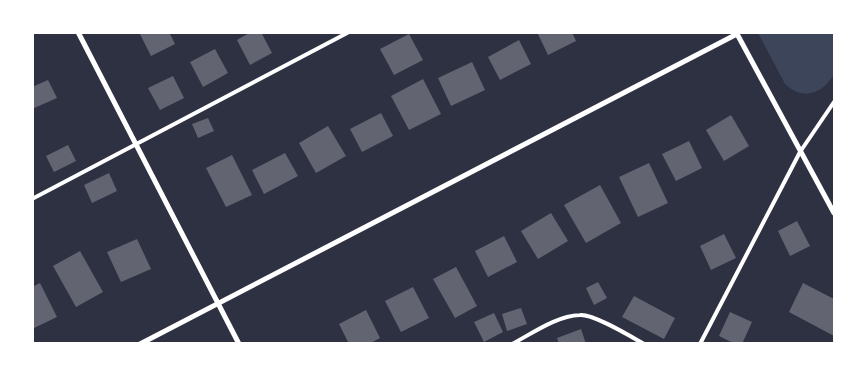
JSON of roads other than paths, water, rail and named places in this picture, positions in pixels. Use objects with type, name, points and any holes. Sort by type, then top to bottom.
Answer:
[{"type":"street","points":[[78,32],[238,344]]},
{"type":"street","points":[[140,344],[217,302],[736,33],[834,213]]},
{"type":"lane","points":[[32,199],[349,32]]},
{"type":"lane","points":[[700,344],[800,152],[834,102]]},
{"type":"lane","points":[[512,344],[558,320],[582,315],[597,319],[644,344]]}]
